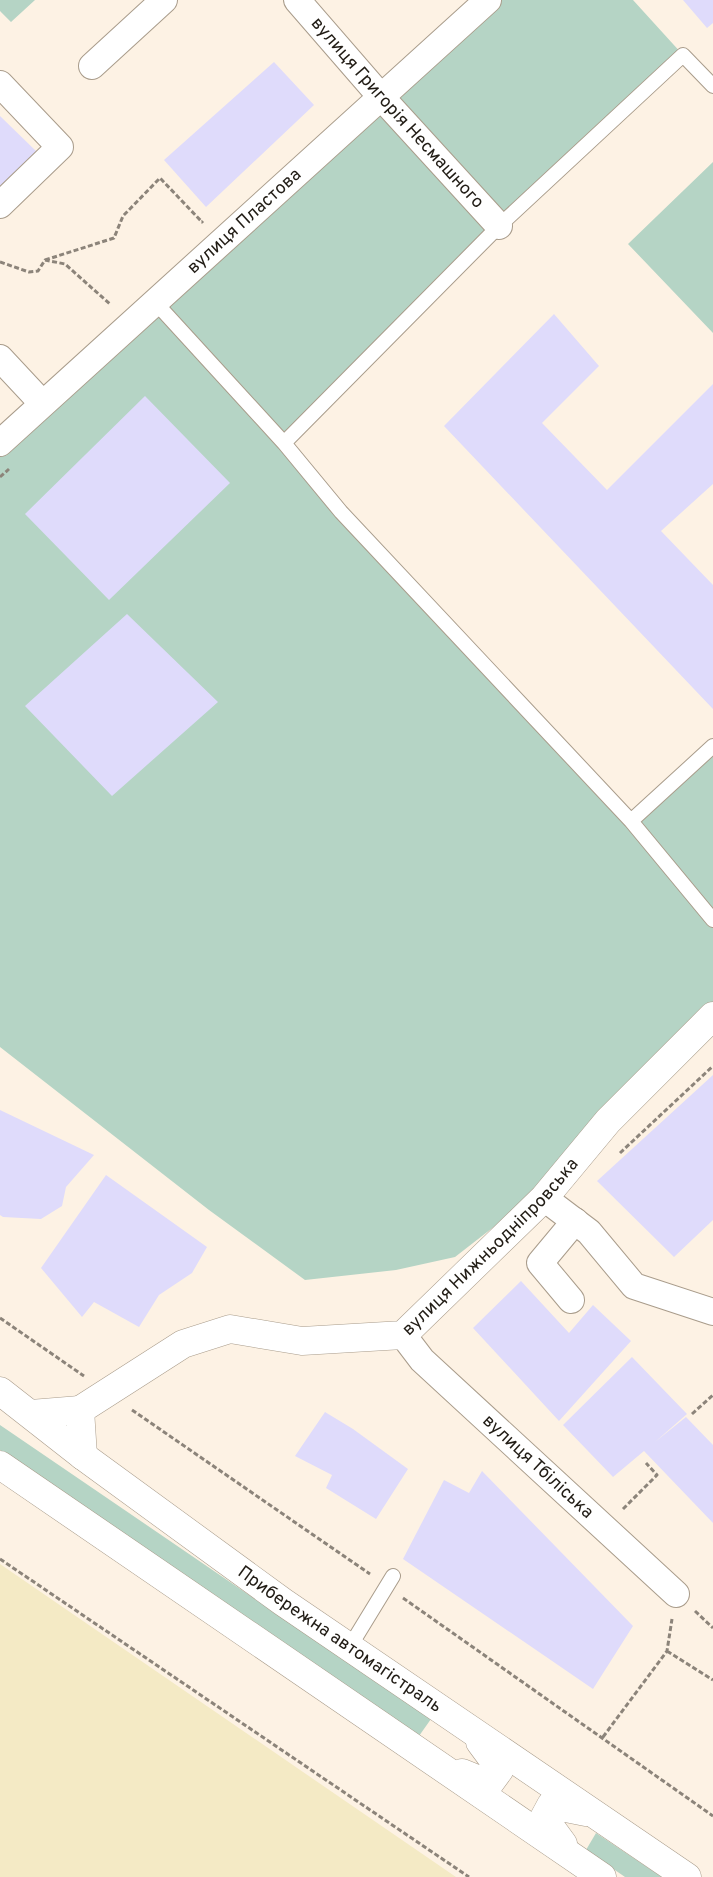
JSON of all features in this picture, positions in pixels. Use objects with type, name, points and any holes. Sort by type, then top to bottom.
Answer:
[{"type":"main road","name":"вулиця Нижньодніпровська","points":[[80,1410],[108,1394],[183,1344],[230,1329],[302,1341],[403,1335],[544,1198],[608,1121],[713,1016]]},
{"type":"main road","name":"Прибережна автомагістраль","points":[[0,1391],[83,1456],[349,1648],[687,1877]]},
{"type":"main road","points":[[31,1414],[80,1410],[83,1456]]},
{"type":"main road","points":[[0,1465],[602,1877]]},
{"type":"main road","points":[[435,1761],[489,1784],[500,1769],[470,1730]]},
{"type":"main road","points":[[573,1856],[544,1818],[551,1806],[592,1814]]},
{"type":"street","points":[[92,66],[164,0]]},
{"type":"street","name":"вулиця Григорія Несмашного","points":[[297,0],[382,98],[499,226]]},
{"type":"street","name":"вулиця Пластова","points":[[0,443],[488,0]]},
{"type":"street","points":[[0,84],[60,147],[0,205]]},
{"type":"street","points":[[0,358],[42,403]]},
{"type":"street","points":[[544,1198],[589,1232],[634,1286],[713,1312]]},
{"type":"street","points":[[571,1300],[540,1263],[575,1221]]},
{"type":"street","name":"вулиця Тбіліська","points":[[403,1335],[422,1360],[676,1594]]},
{"type":"lane","points":[[284,443],[499,226],[683,55],[713,86]]},
{"type":"lane","points":[[155,302],[284,443],[341,512],[631,822],[713,920]]},
{"type":"lane","points":[[631,822],[713,746]]},
{"type":"lane","points":[[349,1648],[390,1581]]},
{"type":"path","points":[[0,262],[29,272],[38,271],[45,260],[114,238],[123,216],[160,178],[202,222],[209,216]]},
{"type":"path","points":[[45,260],[65,264],[112,307]]},
{"type":"path","points":[[0,1318],[108,1394],[390,1581],[713,1816]]},
{"type":"path","points":[[692,1414],[713,1395]]},
{"type":"path","points":[[604,1528],[657,1475],[646,1463]]},
{"type":"path","points":[[0,1559],[469,1877]]},
{"type":"path","points":[[603,1737],[667,1651],[713,1680]]},
{"type":"green space","points":[[0,0],[35,0],[11,22],[0,11]]},
{"type":"green space","points":[[488,0],[633,0],[683,55],[284,443],[631,821],[713,746],[713,1016],[540,1191],[455,1257],[396,1270],[305,1280],[209,1210],[0,1047],[0,439]]},
{"type":"green space","points":[[713,162],[713,333],[628,244]]},
{"type":"green space","points":[[0,1425],[431,1719],[419,1736],[0,1450]]},
{"type":"green space","points":[[596,1833],[662,1877],[625,1877],[586,1850]]},
{"type":"sand","points":[[0,1564],[456,1877],[0,1877]]},
{"type":"building","points":[[683,0],[713,0],[713,23],[707,28]]},
{"type":"building","points":[[274,62],[314,105],[206,207],[164,160]]},
{"type":"building","points":[[0,116],[37,152],[0,187]]},
{"type":"building","points":[[554,314],[599,366],[542,423],[607,490],[713,384],[713,484],[661,531],[713,585],[713,709],[444,426]]},
{"type":"building","points":[[145,396],[230,483],[109,600],[25,514]]},
{"type":"building","points":[[127,614],[218,702],[112,796],[25,706]]},
{"type":"building","points":[[713,1075],[713,1220],[674,1257],[597,1181]]},
{"type":"building","points":[[0,1110],[94,1155],[66,1187],[62,1206],[41,1219],[3,1217],[0,1215]]},
{"type":"building","points":[[106,1175],[207,1247],[192,1273],[159,1295],[139,1327],[94,1302],[82,1317],[41,1268]]},
{"type":"building","points":[[521,1281],[569,1333],[593,1305],[631,1341],[559,1421],[473,1328]]},
{"type":"building","points":[[632,1357],[687,1414],[655,1442],[686,1417],[713,1445],[713,1523],[644,1451],[613,1477],[563,1425]]},
{"type":"building","points":[[325,1412],[353,1429],[408,1469],[376,1519],[326,1488],[332,1475],[295,1456]]},
{"type":"building","points":[[482,1471],[633,1626],[593,1689],[403,1559],[444,1480],[469,1493]]}]
